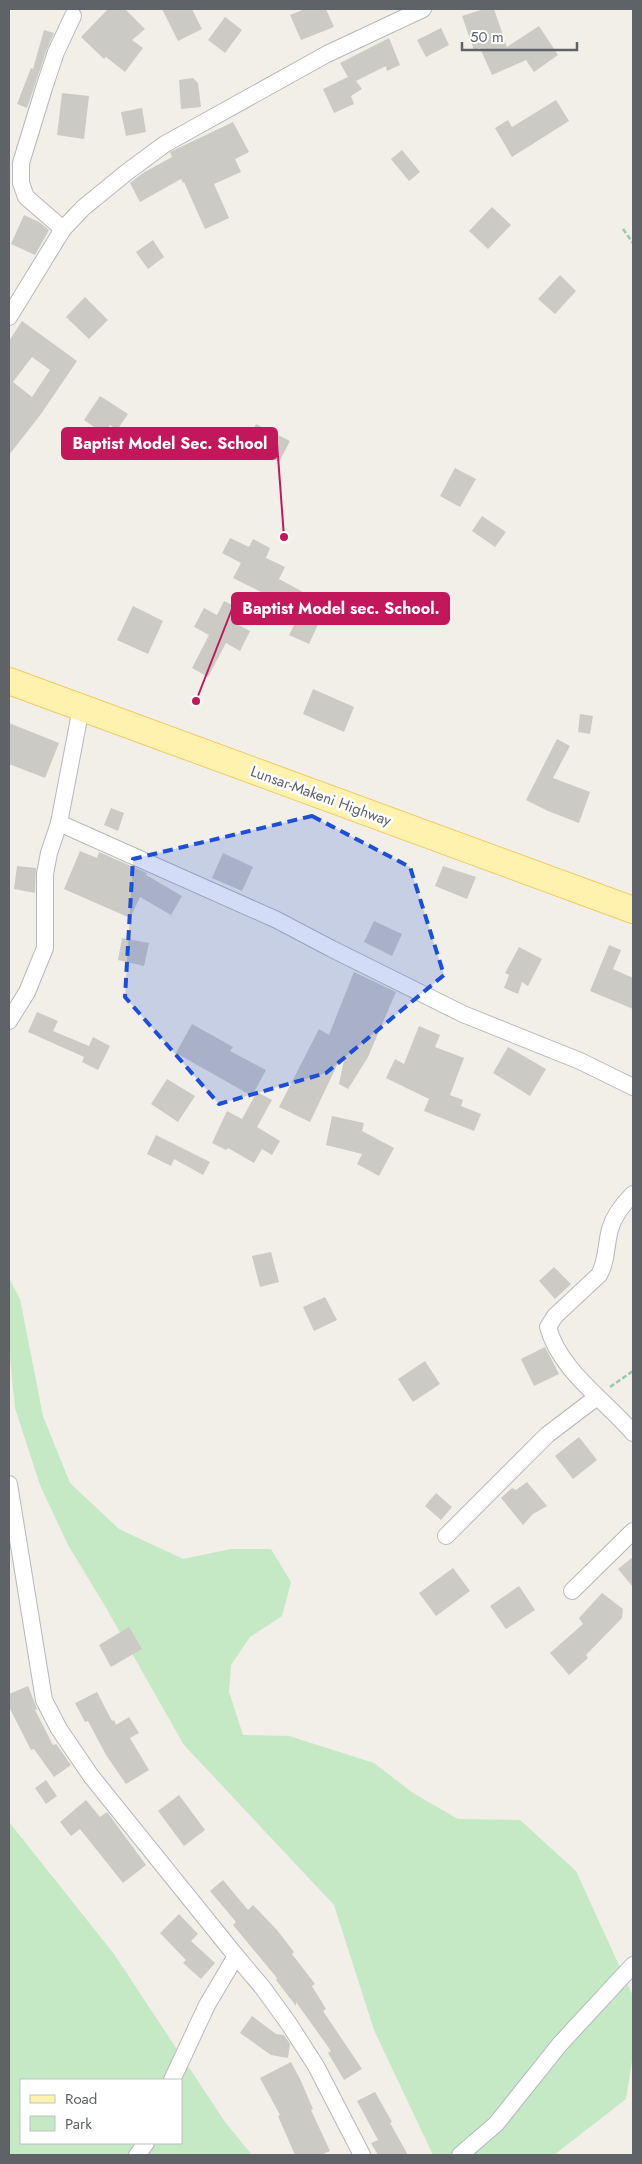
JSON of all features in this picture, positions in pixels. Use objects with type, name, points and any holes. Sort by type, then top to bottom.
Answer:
[{"type":"main road","name":"Lunsar-Makeni Highway","points":[[9,681],[633,910]]},
{"type":"street","points":[[9,317],[63,229],[83,208],[165,144],[327,54],[423,9]]},
{"type":"street","points":[[63,229],[26,197],[21,183],[21,163],[53,61],[73,16]]},
{"type":"street","points":[[9,1021],[27,992],[46,948],[45,874],[49,853],[59,823],[81,708]]},
{"type":"street","points":[[59,823],[278,920],[332,950],[463,1014],[580,1061],[633,1087]]},
{"type":"street","points":[[633,1194],[615,1215],[610,1229],[603,1267],[599,1275],[555,1316],[548,1327],[553,1341],[575,1373],[618,1414],[633,1433]]},
{"type":"street","points":[[446,1536],[547,1435],[598,1397]]},
{"type":"street","points":[[9,1484],[44,1700],[59,1729],[91,1776],[263,1988],[310,2058],[362,2155]]},
{"type":"street","points":[[572,1591],[633,1531]]},
{"type":"street","points":[[172,2079],[207,2005],[236,1956]]},
{"type":"street","points":[[460,2155],[496,2124],[560,2044],[633,1965]]},
{"type":"street","points":[[137,2155],[145,2144]]},
{"type":"path","points":[[623,229],[633,243]]},
{"type":"path","points":[[598,1397],[633,1371]]},
{"type":"highlighted area","points":[[312,816],[410,867],[444,975],[326,1073],[219,1104],[125,997],[133,859]]},
{"type":"green space","points":[[9,1278],[20,1299],[43,1416],[70,1483],[119,1529],[183,1559],[231,1549],[271,1549],[291,1582],[282,1616],[250,1637],[231,1665],[229,1692],[243,1735],[289,1736],[374,1763],[413,1793],[458,1819],[520,1820],[576,1871],[633,1996],[633,2055],[626,2099],[554,2155],[433,2155],[374,2030],[334,1905],[184,1745],[68,1545],[40,1485],[15,1408],[9,1348]]},
{"type":"green space","points":[[9,1822],[114,1954],[225,2122],[252,2155],[9,2155]]},
{"type":"building","points":[[108,9],[125,9],[145,29],[132,40],[143,48],[125,72],[106,57],[104,59],[81,37]]},
{"type":"building","points":[[162,9],[192,9],[202,29],[178,41]]},
{"type":"building","points":[[305,9],[326,9],[334,27],[301,40],[290,15]]},
{"type":"building","points":[[484,9],[494,9],[507,47],[539,26],[558,55],[534,72],[526,60],[492,75],[480,48],[474,50],[462,16]]},
{"type":"building","points":[[225,17],[242,30],[225,53],[208,40]]},
{"type":"building","points":[[441,28],[449,45],[426,57],[417,40]]},
{"type":"building","points":[[44,30],[54,33],[27,108],[17,104],[31,68],[33,69]]},
{"type":"building","points":[[389,38],[400,65],[387,71],[386,66],[356,81],[362,89],[351,96],[354,104],[334,113],[323,89],[348,77],[340,63]]},
{"type":"building","points":[[193,78],[198,83],[201,107],[181,109],[179,80]]},
{"type":"building","points":[[62,93],[89,96],[84,139],[57,135]]},
{"type":"building","points":[[556,100],[569,121],[512,157],[495,128],[508,120],[512,127]]},
{"type":"building","points":[[142,108],[146,132],[126,136],[121,112]]},
{"type":"building","points":[[233,122],[249,152],[235,159],[241,172],[214,184],[229,218],[205,229],[181,179],[140,202],[130,183],[143,173],[172,157],[170,152]]},
{"type":"building","points":[[402,150],[420,172],[409,181],[391,159]]},
{"type":"building","points":[[492,207],[511,225],[488,249],[469,231]]},
{"type":"building","points":[[24,215],[39,222],[49,230],[35,255],[11,244]]},
{"type":"building","points":[[153,240],[164,257],[148,269],[136,252]]},
{"type":"building","points":[[560,275],[576,291],[555,314],[538,299]]},
{"type":"building","points":[[85,297],[108,320],[89,339],[66,317]]},
{"type":"building","points":[[22,321],[77,361],[41,414],[9,455],[9,341]],"holes":[[[32,357],[50,370],[32,397],[13,382]]]},
{"type":"building","points":[[100,396],[128,414],[117,430],[110,425],[104,434],[84,420]]},
{"type":"building","points":[[256,424],[290,441],[279,462],[245,445]]},
{"type":"building","points":[[455,468],[476,479],[460,507],[440,496]]},
{"type":"building","points":[[482,516],[506,532],[495,547],[472,531]]},
{"type":"building","points":[[230,538],[249,547],[253,539],[270,548],[266,558],[285,567],[279,579],[327,605],[309,644],[289,635],[295,623],[279,616],[285,604],[233,578],[241,563],[222,553]]},
{"type":"building","points":[[224,601],[242,610],[235,623],[250,631],[240,651],[226,643],[208,677],[192,668],[209,635],[194,627],[204,608],[217,615]]},
{"type":"building","points":[[133,606],[163,621],[148,654],[117,640]]},
{"type":"building","points":[[313,689],[354,707],[344,732],[303,714]]},
{"type":"building","points":[[580,714],[593,716],[590,734],[578,732]]},
{"type":"building","points":[[9,723],[59,743],[45,778],[9,764]]},
{"type":"building","points":[[557,739],[570,746],[553,778],[590,792],[579,823],[526,800]]},
{"type":"building","points":[[111,808],[124,813],[118,831],[104,825]]},
{"type":"building","points":[[80,851],[97,858],[99,852],[147,873],[146,875],[182,896],[171,915],[140,897],[130,918],[64,889]]},
{"type":"building","points":[[223,853],[253,867],[242,891],[212,878]]},
{"type":"building","points":[[17,866],[36,868],[35,893],[14,889]]},
{"type":"building","points":[[443,866],[476,877],[467,899],[435,886]]},
{"type":"building","points":[[374,921],[402,934],[392,956],[364,942]]},
{"type":"building","points":[[122,938],[149,943],[144,966],[118,960]]},
{"type":"building","points":[[609,945],[621,950],[613,969],[633,978],[633,1009],[590,991]]},
{"type":"building","points":[[519,947],[542,959],[528,986],[522,982],[518,994],[504,988],[509,975],[505,973]]},
{"type":"building","points":[[354,972],[396,992],[368,1057],[348,1089],[339,1084],[344,1060],[340,1059],[310,1122],[279,1107],[319,1029],[329,1035]]},
{"type":"building","points":[[37,1012],[58,1021],[53,1031],[89,1046],[93,1037],[110,1046],[98,1070],[82,1062],[84,1057],[28,1032]]},
{"type":"building","points":[[192,1024],[233,1047],[230,1051],[266,1070],[252,1096],[176,1053]]},
{"type":"building","points":[[419,1026],[440,1035],[435,1047],[464,1058],[450,1095],[463,1100],[461,1106],[481,1114],[474,1131],[424,1111],[429,1099],[386,1078],[395,1059],[404,1064]]},
{"type":"building","points":[[508,1047],[546,1069],[530,1096],[493,1073]]},
{"type":"building","points":[[167,1079],[195,1096],[178,1122],[151,1104]]},
{"type":"building","points":[[257,1092],[272,1100],[257,1127],[280,1141],[272,1155],[262,1149],[254,1163],[228,1148],[226,1150],[212,1143],[227,1111],[242,1119]]},
{"type":"building","points":[[332,1116],[364,1123],[362,1131],[394,1148],[379,1176],[357,1164],[362,1154],[326,1145]]},
{"type":"building","points":[[156,1135],[210,1162],[203,1175],[174,1159],[171,1166],[147,1154]]},
{"type":"building","points":[[271,1252],[279,1282],[260,1287],[252,1256]]},
{"type":"building","points":[[554,1267],[571,1284],[555,1299],[539,1281]]},
{"type":"building","points":[[325,1297],[337,1320],[314,1331],[303,1307]]},
{"type":"building","points":[[545,1347],[559,1374],[534,1386],[521,1359]]},
{"type":"building","points":[[425,1361],[440,1384],[413,1402],[398,1379]]},
{"type":"building","points":[[579,1437],[597,1460],[573,1479],[555,1456]]},
{"type":"building","points":[[527,1482],[547,1506],[533,1514],[523,1525],[501,1498],[512,1488],[516,1490]]},
{"type":"building","points":[[436,1493],[452,1507],[441,1520],[425,1506]]},
{"type":"building","points":[[633,1557],[633,1587],[618,1569]]},
{"type":"building","points":[[453,1568],[470,1591],[436,1616],[419,1593]]},
{"type":"building","points":[[519,1586],[535,1610],[506,1629],[490,1606]]},
{"type":"building","points":[[602,1593],[623,1609],[622,1618],[586,1655],[588,1658],[569,1675],[550,1653],[583,1624],[579,1618]]},
{"type":"building","points":[[129,1627],[142,1649],[111,1667],[99,1645]]},
{"type":"building","points":[[28,1686],[37,1709],[35,1710],[53,1745],[56,1744],[71,1765],[54,1777],[34,1749],[31,1750],[9,1707],[9,1694]]},
{"type":"building","points":[[97,1692],[116,1725],[129,1717],[139,1733],[130,1738],[149,1770],[126,1784],[106,1755],[88,1721],[85,1722],[75,1703]]},
{"type":"building","points":[[46,1780],[57,1796],[46,1804],[35,1788]]},
{"type":"building","points":[[179,1795],[205,1830],[184,1846],[158,1811]]},
{"type":"building","points":[[86,1800],[100,1817],[107,1812],[146,1865],[123,1883],[80,1829],[71,1836],[60,1822]]},
{"type":"building","points":[[223,1880],[248,1910],[253,1905],[277,1930],[294,1952],[292,1954],[315,1984],[312,1986],[326,2009],[323,2011],[362,2069],[344,2080],[328,2053],[331,2051],[296,2002],[296,2006],[276,1980],[277,1978],[233,1925],[236,1922],[210,1891]]},
{"type":"building","points":[[179,1914],[198,1934],[191,1941],[215,1963],[201,1979],[183,1963],[186,1960],[160,1933]]},
{"type":"building","points":[[252,2016],[276,2034],[284,2035],[290,2044],[288,2058],[271,2055],[240,2033]]},
{"type":"building","points":[[291,2062],[301,2081],[313,2109],[311,2110],[330,2151],[321,2155],[295,2155],[278,2116],[280,2115],[260,2078]]},
{"type":"building","points":[[375,2092],[408,2155],[378,2155],[371,2143],[378,2140],[357,2101]]},
{"type":"place","name":"Baptist Model Sec. School","points":[[284,537]]},
{"type":"place","name":"Baptist Model sec. School.","points":[[196,701]]}]
